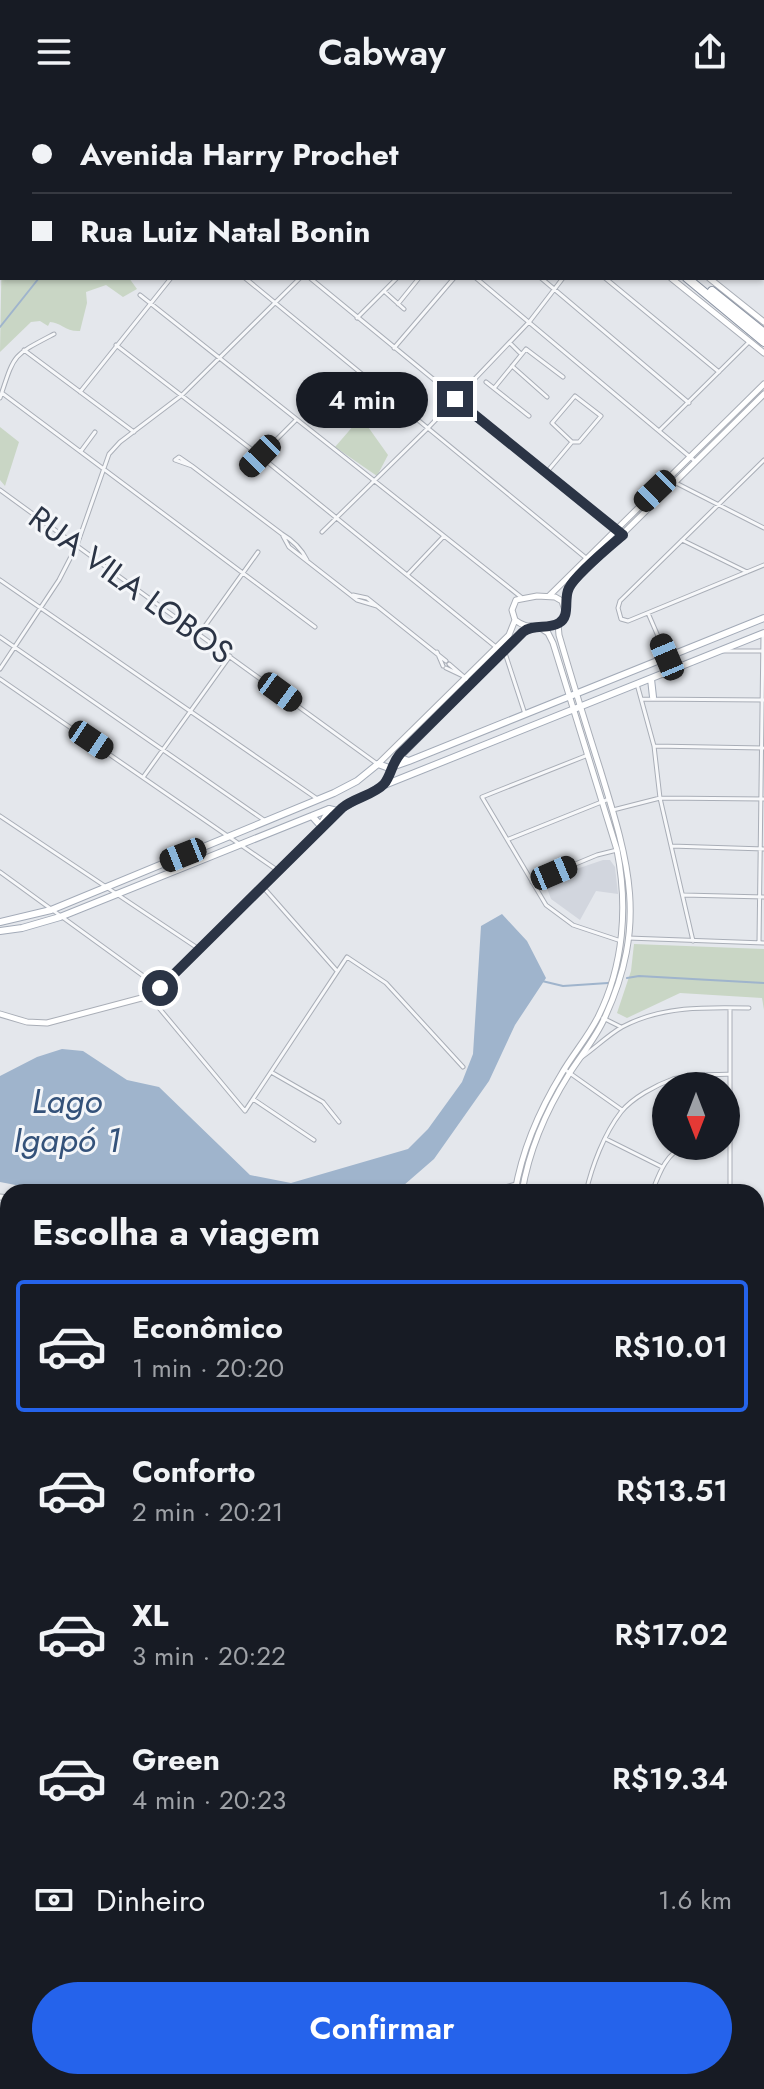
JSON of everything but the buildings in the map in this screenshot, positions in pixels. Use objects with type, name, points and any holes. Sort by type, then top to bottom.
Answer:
[{"type":"highway","points":[[689,280],[764,342]]},
{"type":"highway","points":[[698,280],[764,333]]},
{"type":"main road","points":[[0,922],[51,910],[334,793],[357,781],[378,764],[389,768],[409,761],[764,618]]},
{"type":"main road","points":[[0,931],[60,917],[329,809],[337,811],[382,786],[763,633]]},
{"type":"main road","points":[[651,679],[653,697]]},
{"type":"main road","points":[[400,754],[409,761]]},
{"type":"main road","points":[[382,786],[387,780],[389,768]]},
{"type":"main road","points":[[329,809],[334,793]]},
{"type":"main road","points":[[312,816],[319,828]]},
{"type":"main road","points":[[183,855],[189,865]]},
{"type":"street","points":[[80,392],[169,280]]},
{"type":"street","points":[[247,280],[586,558]]},
{"type":"street","points":[[0,669],[42,608],[77,545],[103,467],[114,448],[182,395],[298,280]]},
{"type":"street","points":[[312,280],[623,535]]},
{"type":"street","points":[[357,318],[395,280]]},
{"type":"street","points":[[398,304],[417,280]]},
{"type":"street","points":[[394,349],[452,280]]},
{"type":"street","points":[[479,280],[696,462]]},
{"type":"street","points":[[543,280],[689,403]]},
{"type":"street","points":[[322,532],[427,429],[530,321],[561,280]]},
{"type":"street","points":[[607,280],[719,372]]},
{"type":"street","points":[[673,280],[764,353]]},
{"type":"street","points":[[711,280],[764,322]]},
{"type":"street","points":[[385,292],[404,309]]},
{"type":"street","points":[[140,295],[521,597],[549,596],[562,601],[566,609]]},
{"type":"street","points":[[54,334],[12,360],[1,396],[103,467],[315,627]]},
{"type":"street","points":[[509,342],[521,354]]},
{"type":"street","points":[[659,431],[748,343]]},
{"type":"street","points":[[116,345],[260,456],[496,647]]},
{"type":"street","points":[[495,387],[526,349],[563,377]]},
{"type":"street","points":[[24,350],[134,432]]},
{"type":"street","points":[[512,366],[547,397]]},
{"type":"street","points":[[486,382],[529,416]]},
{"type":"street","points":[[549,596],[764,385]]},
{"type":"street","points":[[515,620],[539,627],[558,624],[564,618],[570,586],[764,394]]},
{"type":"street","points":[[575,396],[601,416],[579,442],[572,442],[552,423],[575,396]]},
{"type":"street","points":[[245,471],[297,418]]},
{"type":"street","points":[[81,451],[95,432]]},
{"type":"street","points":[[546,473],[572,442]]},
{"type":"street","points":[[764,460],[620,601],[621,619],[628,621],[764,565]]},
{"type":"street","points":[[184,462],[292,540],[307,560]]},
{"type":"street","points":[[756,467],[764,471]]},
{"type":"street","points":[[676,483],[764,528]]},
{"type":"street","name":"RUA VILA LOBOS","points":[[0,490],[378,764]]},
{"type":"street","points":[[282,534],[297,554],[363,603],[377,606]]},
{"type":"street","points":[[408,574],[444,536]]},
{"type":"street","points":[[287,544],[292,540]]},
{"type":"street","points":[[682,540],[747,572]]},
{"type":"street","points":[[297,554],[301,549]]},
{"type":"street","points":[[200,633],[258,552]]},
{"type":"street","points":[[0,580],[318,799]]},
{"type":"street","points":[[351,594],[365,597],[437,652],[445,664],[471,683]]},
{"type":"street","points":[[363,603],[365,597]]},
{"type":"street","points":[[378,764],[509,635],[515,620],[514,605],[521,597]]},
{"type":"street","points":[[648,613],[667,657]]},
{"type":"street","points":[[521,1184],[538,1128],[567,1071],[602,1017],[621,941],[623,905],[617,850],[606,800],[573,695],[558,624]]},
{"type":"street","points":[[389,768],[530,626]]},
{"type":"street","points":[[539,627],[550,636],[573,695]]},
{"type":"street","points":[[628,938],[762,943],[763,633]]},
{"type":"street","points":[[0,637],[264,820]]},
{"type":"street","points":[[504,650],[525,714]]},
{"type":"street","points":[[718,651],[764,651]]},
{"type":"street","points":[[144,776],[230,656]]},
{"type":"street","points":[[0,679],[277,870]]},
{"type":"street","points":[[637,684],[654,746],[660,798],[693,941]]},
{"type":"street","points":[[642,699],[763,700]]},
{"type":"street","points":[[577,708],[588,755],[613,810],[628,869],[630,899],[628,938],[618,984],[579,1060]]},
{"type":"street","points":[[654,746],[764,748]]},
{"type":"street","points":[[588,755],[482,797],[546,905],[573,925],[621,941]]},
{"type":"street","points":[[613,810],[660,798],[763,798]]},
{"type":"street","points":[[507,839],[606,800]]},
{"type":"street","points":[[1,1012],[27,1022],[47,1023],[149,996],[342,808]]},
{"type":"street","points":[[319,828],[329,809]]},
{"type":"street","points":[[0,816],[199,949]]},
{"type":"street","points":[[671,846],[763,849]]},
{"type":"street","points":[[532,882],[617,850]]},
{"type":"street","points":[[0,872],[160,988]]},
{"type":"street","points":[[263,886],[337,971]]},
{"type":"street","points":[[682,895],[762,897]]},
{"type":"street","points":[[149,996],[245,1111],[347,957],[386,983],[463,1067]]},
{"type":"street","points":[[729,1072],[730,1008]]},
{"type":"street","points":[[567,1071],[621,1027],[665,1011],[749,1008]]},
{"type":"street","points":[[602,1017],[621,1027]]},
{"type":"street","points":[[567,1071],[622,1110]]},
{"type":"street","points":[[271,1072],[323,1102],[339,1122]]},
{"type":"street","points":[[589,1184],[606,1139],[622,1110],[652,1089]]},
{"type":"street","points":[[253,1099],[314,1140]]},
{"type":"street","points":[[606,1139],[662,1167]]},
{"type":"street","points":[[655,1184],[668,1160]]},
{"type":"street","points":[[729,1160],[730,1184]]},
{"type":"shaded area","points":[[610,860],[615,867],[618,894],[596,891],[580,920],[551,899],[544,880]]},
{"type":"green space","points":[[1,280],[130,280],[137,289],[123,297],[106,285],[86,292],[87,303],[80,331],[54,322],[48,326],[40,321],[31,322],[0,352]]},
{"type":"green space","points":[[361,417],[388,455],[377,476],[335,447]]},
{"type":"green space","points":[[0,427],[19,442],[5,486],[0,480]]},
{"type":"green space","points":[[634,944],[764,949],[764,1010],[762,998],[680,993],[627,1018],[617,1013],[631,971]]},
{"type":"water","name":"Lago Igapó 1","points":[[502,914],[527,941],[546,978],[515,1025],[489,1081],[434,1159],[405,1184],[0,1182],[0,1076],[37,1057],[62,1049],[83,1051],[127,1080],[159,1087],[250,1175],[291,1183],[408,1149],[428,1129],[462,1082],[473,1054],[481,926]]},
{"type":"waterway","points":[[0,327],[37,280]]},
{"type":"waterway","points":[[627,978],[639,976],[764,983]]},
{"type":"waterway","points":[[542,981],[563,986],[608,983]]},
{"type":"route","points":[[160,988],[342,808],[382,786],[387,780],[389,768],[400,754],[523,632],[530,626],[551,626],[562,621],[566,614],[569,588],[623,535],[455,399]]}]
